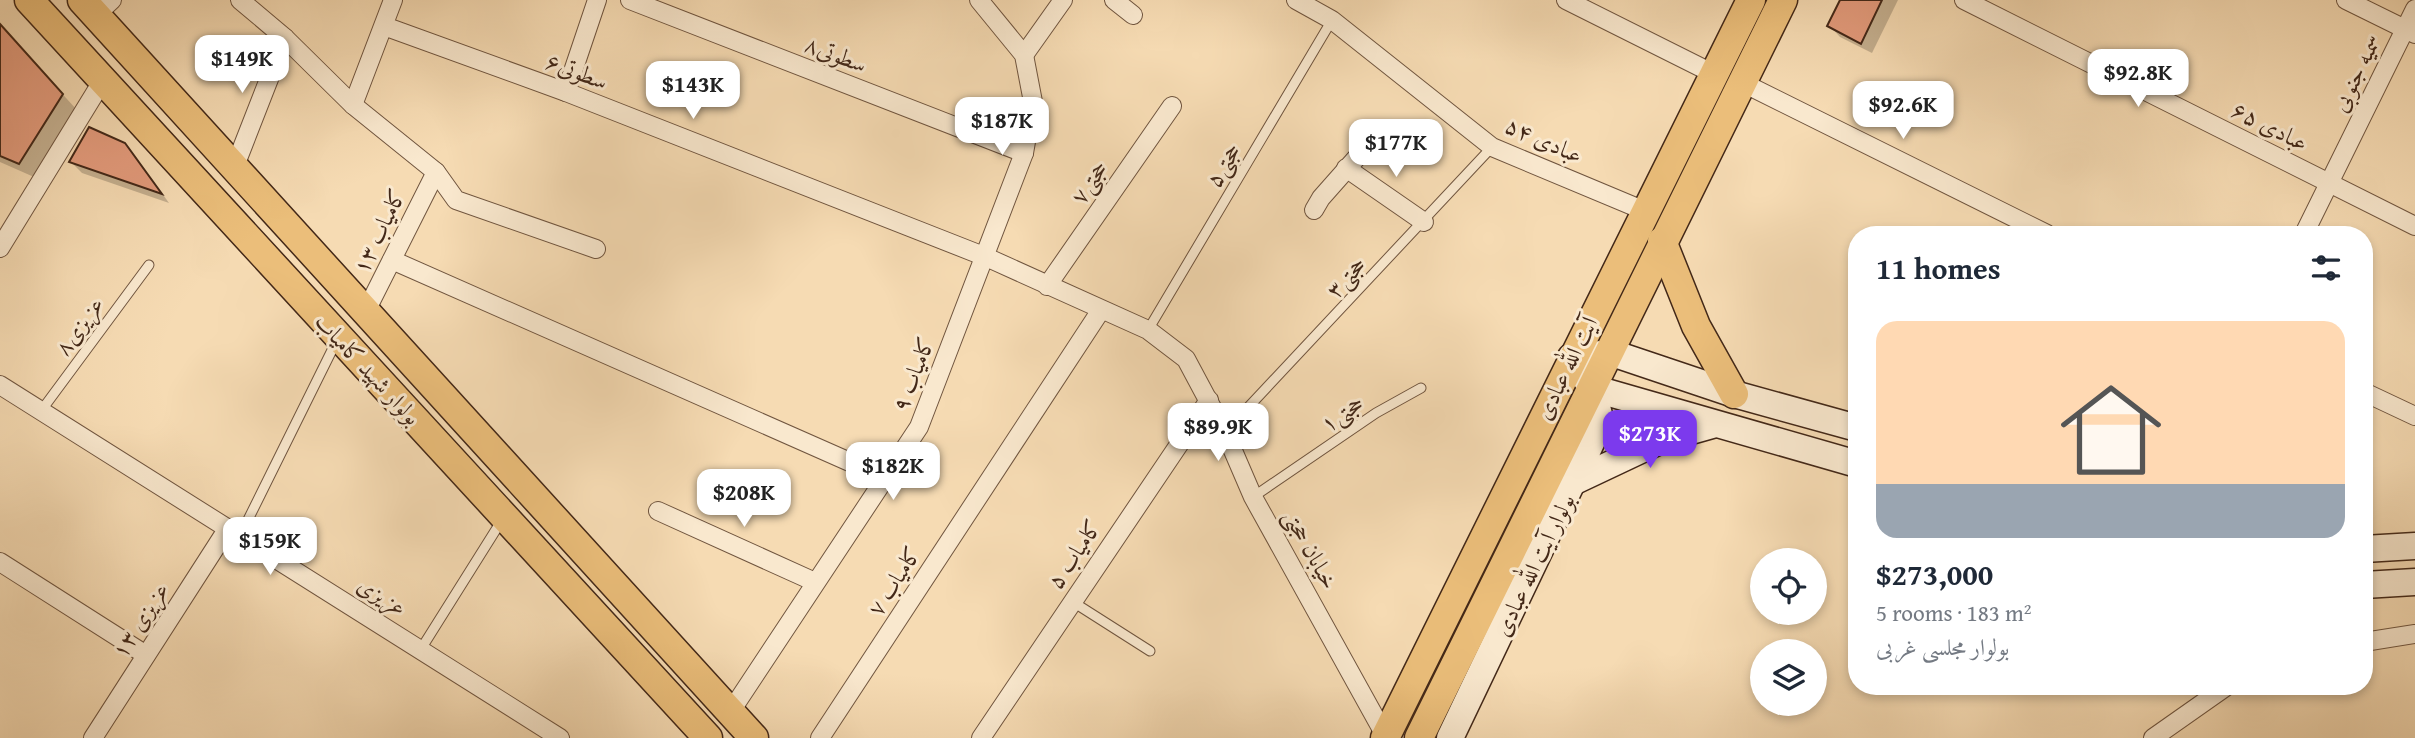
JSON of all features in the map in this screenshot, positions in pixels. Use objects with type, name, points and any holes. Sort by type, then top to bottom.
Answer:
[{"type":"main road","name":"بولوار شهید کامیاب","points":[[29,0],[708,738]]},
{"type":"main road","name":"آیت الله عبادی","points":[[1385,737],[1571,357],[1751,0]]},
{"type":"main road","name":"آیت الله عبادی","points":[[1419,738],[1592,388],[1612,353],[1662,241],[1783,0]]},
{"type":"main road","name":"بولوار شهید کامیاب","points":[[97,5],[235,166],[754,738]]},
{"type":"main road","points":[[1662,241],[1696,326],[1734,394]]},
{"type":"main road","points":[[1571,357],[1612,353],[1734,394],[1848,426]]},
{"type":"main road","name":"بولوار آیت الله عبادی","points":[[1450,738],[1601,422],[1592,388],[1571,357]]},
{"type":"main road","points":[[1592,388],[1712,425],[1848,462]]},
{"type":"main road","points":[[1575,481],[1667,438],[1712,425]]},
{"type":"main road","points":[[2373,548],[2415,546]]},
{"type":"main road","points":[[2373,584],[2415,582]]},
{"type":"street","points":[[240,0],[285,38],[353,105],[436,172],[456,200],[596,249]]},
{"type":"street","points":[[353,105],[393,0]]},
{"type":"street","points":[[566,92],[597,0]]},
{"type":"street","name":"سطوتی۸","points":[[631,0],[1024,153]]},
{"type":"street","points":[[979,0],[1024,55],[1062,0]]},
{"type":"street","points":[[1114,0],[1133,15]]},
{"type":"street","name":"عبادی ۵۴","points":[[1296,0],[1332,20],[1492,147],[1645,211]]},
{"type":"street","points":[[1566,0],[1714,74]]},
{"type":"street","name":"عبادی ۶۵","points":[[1964,0],[2415,226]]},
{"type":"street","points":[[2346,0],[2410,32]]},
{"type":"street","name":"سمیه جنوبی","points":[[2308,226],[2410,32],[2415,9]]},
{"type":"street","name":"سطوتی۶","points":[[384,26],[566,92],[986,257]]},
{"type":"street","points":[[235,166],[285,38]]},
{"type":"street","name":"کامیاب ۹","points":[[731,711],[919,427],[1024,153],[1033,102],[1024,55]]},
{"type":"street","points":[[0,248],[103,80]]},
{"type":"street","points":[[1741,82],[2031,226]]},
{"type":"street","name":"حجتی۷","points":[[1047,286],[1172,106]]},
{"type":"street","points":[[1314,210],[1346,168],[1367,146]]},
{"type":"street","points":[[1346,168],[1424,222]]},
{"type":"street","name":"کامیاب ۱۳","points":[[366,311],[436,172]]},
{"type":"street","name":"خیابان حجتی","points":[[986,257],[1148,330],[1186,359],[1225,432],[1253,497],[1385,737]]},
{"type":"street","points":[[392,260],[886,478]]},
{"type":"street","name":"کامیاب ۷","points":[[820,738],[1101,310]]},
{"type":"street","name":"عزیزی","points":[[0,385],[561,738]]},
{"type":"street","points":[[2373,396],[2415,416]]},
{"type":"street","name":"کامیاب ۵","points":[[989,735],[1072,601],[1209,400]]},
{"type":"street","points":[[658,511],[815,582]]},
{"type":"street","name":"عزیزی ۱۳","points":[[93,738],[146,654],[234,532]]},
{"type":"street","points":[[0,562],[146,654]]},
{"type":"street","points":[[2373,641],[2415,634]]},
{"type":"street","points":[[2153,738],[2214,695]]},
{"type":"lane","name":"حجتی۵","points":[[1148,330],[1332,20]]},
{"type":"lane","name":"حجتی۳","points":[[1225,432],[1492,147]]},
{"type":"lane","name":"عزیزی۸","points":[[41,411],[149,265]]},
{"type":"lane","points":[[234,532],[338,338]]},
{"type":"lane","name":"حجتی۱","points":[[1253,497],[1376,413],[1420,388]]},
{"type":"lane","points":[[421,649],[504,516]]},
{"type":"lane","points":[[1072,601],[1150,651]]},
{"type":"building","points":[[1840,0],[1882,0],[1861,44],[1827,26]]},
{"type":"building","points":[[0,24],[63,94],[19,164],[0,156]]},
{"type":"building","points":[[89,127],[125,143],[162,194],[69,162]]}]
